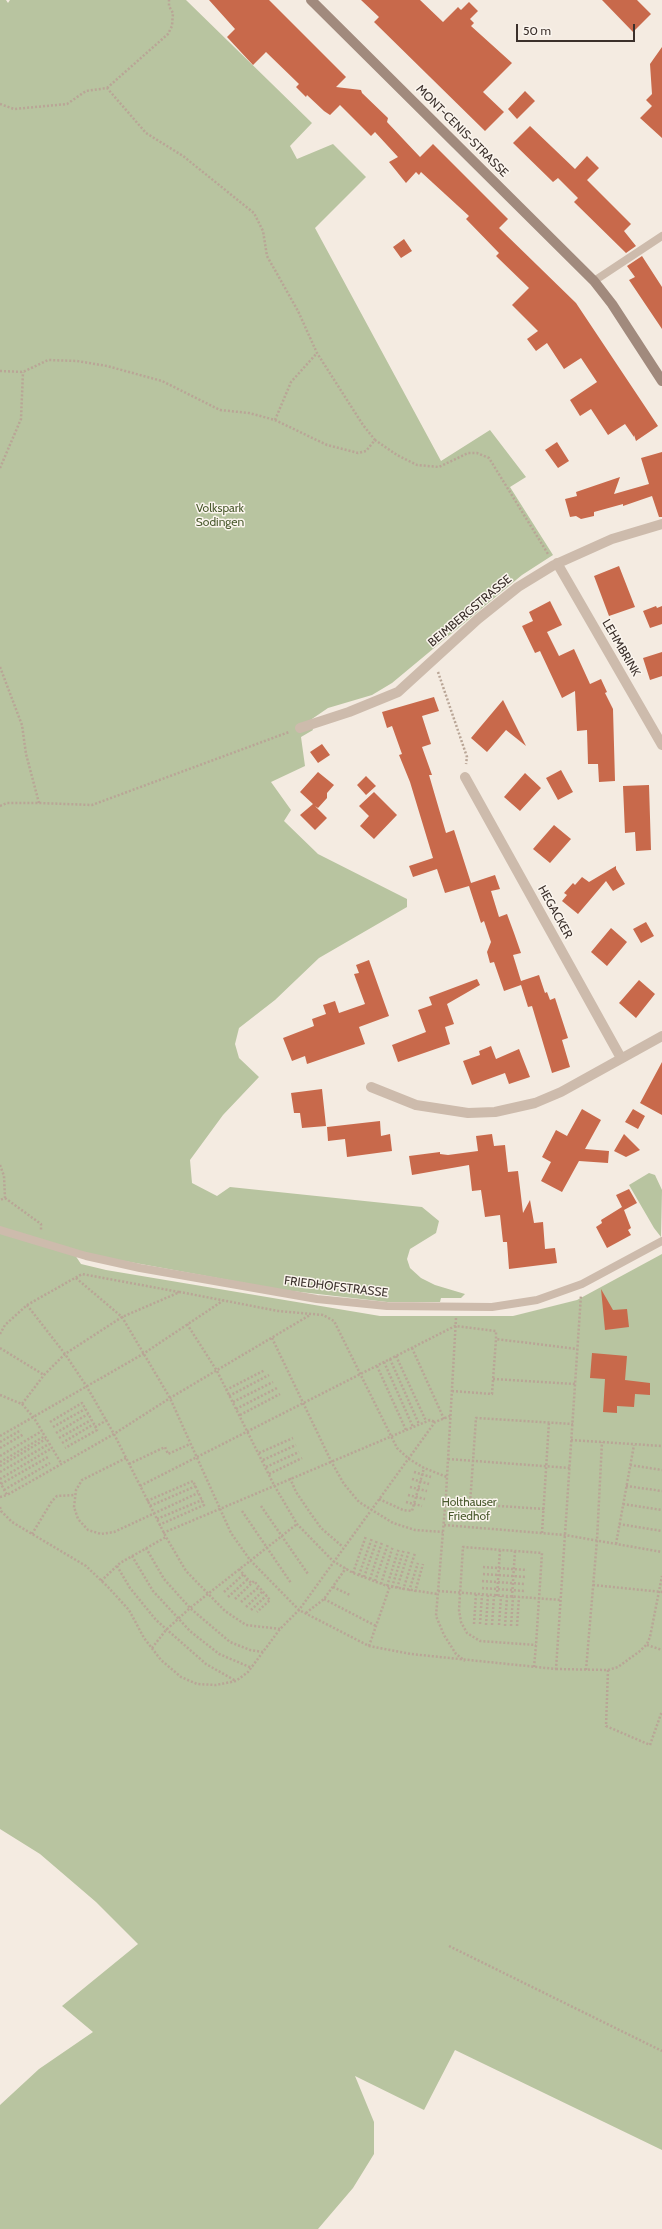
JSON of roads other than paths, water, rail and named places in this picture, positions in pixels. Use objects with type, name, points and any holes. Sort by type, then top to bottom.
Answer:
[{"type":"main road","name":"MONT-CENIS-STRASSE","points":[[311,0],[594,281],[612,304],[662,381]]},
{"type":"street","name":"BEIMBERGSTRASSE","points":[[300,728],[349,712],[398,692],[433,658],[478,619],[518,587],[557,563],[612,539],[662,524]]},
{"type":"street","name":"LEHMBRINK","points":[[557,563],[662,745]]},
{"type":"street","name":"HEGACKER","points":[[465,777],[621,1058]]},
{"type":"street","points":[[370,1087],[416,1105],[468,1113],[495,1112],[517,1108],[548,1098],[662,1036]]},
{"type":"lane","points":[[594,281],[662,236]]},
{"type":"lane","name":"FRIEDHOFSTRASSE","points":[[0,1230],[86,1256],[140,1268],[317,1299],[387,1306],[492,1307],[537,1300],[582,1284],[662,1241]]},
{"type":"park label","name":"Volkspark Sodingen","points":[[220,515]]},
{"type":"park label","name":"Holthauser Friedhof","points":[[469,1509]]}]
